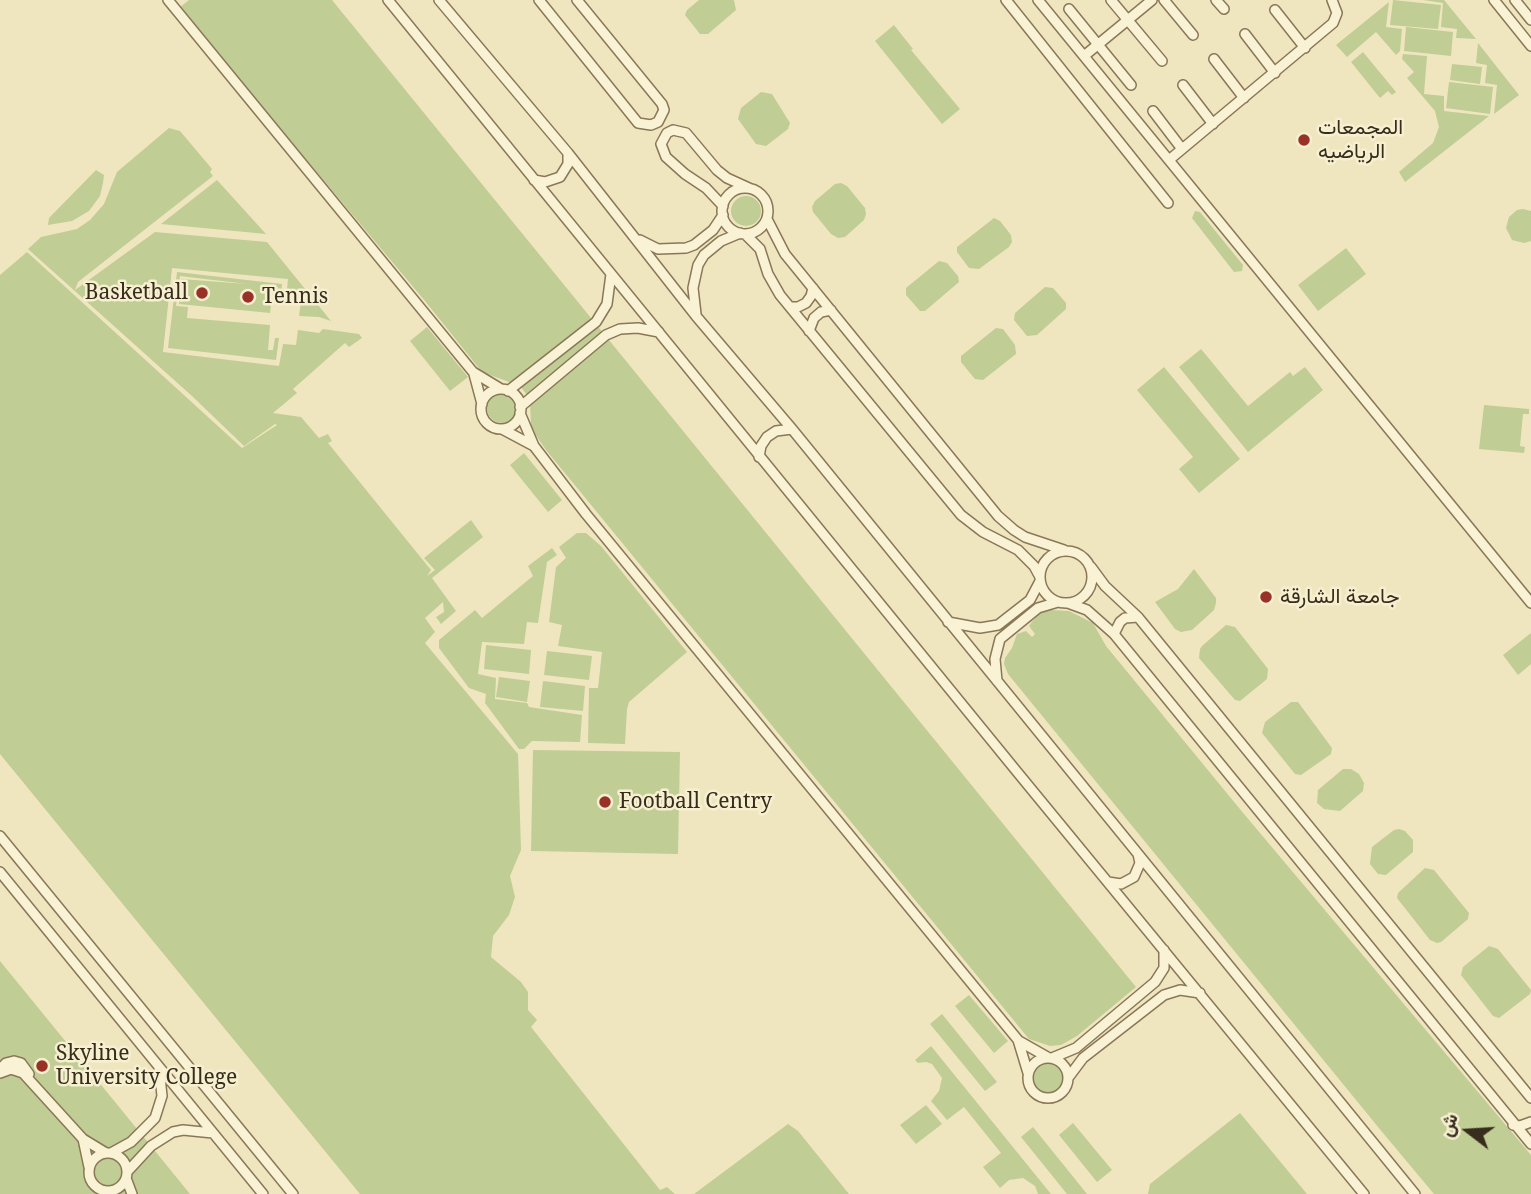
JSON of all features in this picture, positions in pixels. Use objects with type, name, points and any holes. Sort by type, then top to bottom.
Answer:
[{"type":"street","points":[[168,0],[473,372],[516,397],[534,446],[586,514],[1018,1040],[1063,1065],[1068,1078]]},
{"type":"street","points":[[388,0],[1364,1194]]},
{"type":"street","points":[[439,0],[568,153],[696,316],[792,429],[1415,1194]]},
{"type":"street","points":[[539,0],[638,122],[652,125],[658,122],[664,110],[662,104],[577,0]]},
{"type":"street","points":[[1006,0],[1168,202]]},
{"type":"street","points":[[1038,0],[1531,603]]},
{"type":"street","points":[[1111,0],[1162,61]]},
{"type":"street","points":[[1084,56],[1152,0]]},
{"type":"street","points":[[1164,0],[1193,35]]},
{"type":"street","points":[[1216,0],[1224,9]]},
{"type":"street","points":[[1169,160],[1306,48],[1335,20],[1337,10],[1332,0]]},
{"type":"street","points":[[1494,0],[1531,46]]},
{"type":"street","points":[[1515,0],[1531,20]]},
{"type":"street","points":[[1069,9],[1131,85]]},
{"type":"street","points":[[1275,10],[1306,48]]},
{"type":"street","points":[[1245,34],[1275,73]]},
{"type":"street","points":[[1214,60],[1244,98]]},
{"type":"street","points":[[1183,85],[1213,124]]},
{"type":"street","points":[[1153,111],[1182,149]]},
{"type":"street","points":[[696,316],[694,276],[704,255],[721,241],[742,234],[761,228],[767,219],[768,209],[765,199],[758,192],[727,178],[686,133],[673,130],[667,132],[661,144],[666,157],[706,188],[723,210],[728,227],[742,234],[760,249],[772,282],[790,307],[961,515],[983,532],[1027,557],[1045,592],[1063,603],[1087,610],[1114,634],[1531,1144]]},
{"type":"street","points":[[534,180],[544,182],[560,177],[568,164],[568,153]]},
{"type":"street","points":[[635,237],[649,246],[667,250],[694,245],[713,230],[733,192],[749,188]]},
{"type":"street","points":[[767,219],[781,248],[999,516],[1025,537],[1083,556],[1105,586],[1138,617],[1531,1098]]},
{"type":"street","points":[[694,245],[704,255]]},
{"type":"street","points":[[482,404],[489,393],[505,390],[587,331],[607,304],[611,274]]},
{"type":"street","points":[[790,307],[806,303],[813,288]]},
{"type":"street","points":[[809,331],[814,318],[821,312],[831,310]]},
{"type":"street","points":[[501,429],[513,424],[520,410],[596,342],[620,330],[638,328],[659,332]]},
{"type":"street","points":[[587,331],[596,342]]},
{"type":"street","points":[[473,372],[483,418],[488,424],[534,446]]},
{"type":"street","points":[[759,457],[761,446],[767,437],[776,430],[792,429]]},
{"type":"street","points":[[990,628],[1001,623],[1034,595],[1045,561],[1053,553],[1064,550]]},
{"type":"street","points":[[997,683],[995,659],[1000,639],[1045,605],[1080,600],[1093,579],[1091,567]]},
{"type":"street","points":[[1022,606],[1030,614]]},
{"type":"street","points":[[1114,634],[1120,622],[1138,617]]},
{"type":"street","points":[[948,622],[990,628],[1000,639]]},
{"type":"street","points":[[0,836],[293,1194]]},
{"type":"street","points":[[1107,881],[1116,884],[1130,880],[1139,868],[1138,854]]},
{"type":"street","points":[[0,872],[263,1194]]},
{"type":"street","points":[[1028,1073],[1039,1060],[1076,1048],[1126,1007],[1161,975],[1164,968],[1164,950]]},
{"type":"street","points":[[1018,1040],[1032,1090],[1049,1098],[1060,1094],[1083,1058],[1135,1017],[1171,992],[1180,990],[1200,993]]},
{"type":"street","points":[[1126,1007],[1135,1017]]},
{"type":"street","points":[[89,1167],[96,1157],[131,1142],[155,1118],[162,1096],[159,1065]]},
{"type":"street","points":[[0,1071],[17,1070],[33,1082],[83,1139],[124,1161],[131,1194]]},
{"type":"street","points":[[1513,1125],[1520,1126],[1531,1122]]},
{"type":"street","points":[[83,1139],[91,1182],[98,1189],[111,1193],[120,1188],[151,1146],[173,1132],[183,1129],[214,1133]]},
{"type":"green space","points":[[189,0],[332,0],[1136,987],[1077,1036],[1061,1045],[1050,1046],[1029,1039],[546,450],[531,425],[530,404],[520,386],[482,372],[179,8]]},
{"type":"green space","points":[[699,0],[734,0],[736,10],[708,34],[700,34],[685,15]]},
{"type":"green space","points":[[1393,0],[1441,5],[1438,29],[1390,25]]},
{"type":"green space","points":[[1423,0],[1444,0],[1476,39],[1456,38],[1457,29],[1441,27],[1443,3]]},
{"type":"green space","points":[[1389,2],[1386,27],[1402,29],[1400,51],[1396,55],[1376,32],[1347,57],[1336,45]]},
{"type":"green space","points":[[894,25],[960,109],[942,124],[875,41]]},
{"type":"green space","points":[[1406,27],[1453,32],[1451,56],[1404,51]]},
{"type":"green space","points":[[1478,43],[1519,95],[1494,114],[1497,85],[1485,83],[1487,65],[1476,63]]},
{"type":"green space","points":[[1363,52],[1396,92],[1392,95],[1388,91],[1380,98],[1351,62]]},
{"type":"green space","points":[[1403,54],[1427,56],[1424,94],[1444,96],[1444,111],[1489,116],[1405,182],[1399,172],[1433,143],[1439,127],[1435,111],[1407,78],[1414,72],[1402,59]]},
{"type":"green space","points":[[1452,64],[1482,67],[1480,84],[1450,80]]},
{"type":"green space","points":[[1449,82],[1493,87],[1490,114],[1446,108]]},
{"type":"green space","points":[[761,92],[772,94],[790,123],[788,129],[766,146],[756,144],[738,119],[741,108]]},
{"type":"green space","points":[[169,128],[180,131],[212,169],[210,172],[213,176],[78,282],[75,290],[155,232],[267,242],[331,321],[299,316],[301,301],[286,299],[288,279],[172,268],[163,352],[279,366],[283,344],[296,345],[298,330],[319,333],[323,329],[359,334],[362,338],[349,347],[345,343],[293,389],[297,393],[273,413],[301,417],[319,438],[328,434],[332,441],[328,443],[431,570],[427,576],[435,570],[424,558],[471,520],[483,537],[432,578],[456,611],[441,624],[436,617],[444,612],[443,602],[425,618],[435,632],[425,643],[518,754],[521,850],[510,876],[515,897],[509,915],[493,936],[491,957],[521,982],[528,992],[528,1010],[537,1020],[531,1027],[660,1190],[667,1187],[675,1194],[360,1194],[0,754],[0,275],[27,252],[242,448],[277,425],[244,446],[28,249],[41,237],[77,229],[90,220],[104,204],[117,172]]},
{"type":"green space","points":[[96,170],[104,175],[103,183],[100,196],[89,211],[72,221],[48,225],[49,218]]},
{"type":"green space","points":[[217,180],[266,234],[161,224]]},
{"type":"green space","points":[[835,184],[847,186],[865,208],[866,214],[864,220],[845,237],[838,238],[831,234],[812,207],[815,201]]},
{"type":"green space","points":[[746,196],[757,200],[761,211],[757,222],[746,226],[735,222],[731,211],[735,200]]},
{"type":"green space","points":[[1517,210],[1531,211],[1531,241],[1524,243],[1512,240],[1506,228],[1509,217]]},
{"type":"green space","points":[[1195,211],[1200,212],[1243,265],[1242,271],[1234,272],[1192,218]]},
{"type":"green space","points":[[994,218],[1000,221],[1011,235],[1012,242],[979,269],[969,268],[957,252],[957,247]]},
{"type":"green space","points":[[1346,248],[1366,274],[1318,311],[1298,285]]},
{"type":"green space","points":[[939,261],[947,263],[958,276],[959,282],[925,311],[920,311],[906,295],[906,288]]},
{"type":"green space","points":[[177,272],[282,284],[280,304],[276,304],[278,287],[273,287],[270,313],[179,304],[181,279],[247,284],[180,276],[176,306],[188,307],[187,318],[270,325],[268,350],[273,350],[275,338],[279,338],[276,360],[168,348]]},
{"type":"green space","points":[[1045,287],[1053,288],[1066,303],[1066,309],[1037,335],[1027,336],[1014,320],[1015,313]]},
{"type":"green space","points":[[427,327],[468,377],[450,391],[410,341]]},
{"type":"green space","points":[[996,328],[1003,329],[1015,345],[1016,354],[983,380],[975,379],[961,362],[961,356]]},
{"type":"green space","points":[[1201,349],[1248,406],[1290,372],[1293,376],[1305,367],[1323,390],[1248,452],[1179,367]]},
{"type":"green space","points":[[1164,367],[1240,459],[1199,493],[1179,469],[1193,457],[1137,390]]},
{"type":"green space","points":[[502,393],[513,397],[517,408],[513,419],[502,423],[491,419],[487,408],[491,397]]},
{"type":"green space","points":[[1484,405],[1529,409],[1529,414],[1523,414],[1520,446],[1525,447],[1524,453],[1479,449]]},
{"type":"green space","points":[[524,453],[562,500],[548,512],[510,465]]},
{"type":"green space","points":[[577,533],[586,533],[601,546],[687,652],[629,702],[625,744],[588,743],[589,688],[598,688],[602,652],[558,646],[562,625],[549,622],[556,567],[566,558],[559,547]]},
{"type":"green space","points":[[552,548],[557,555],[547,562],[538,623],[527,622],[524,644],[482,642],[478,674],[496,678],[495,699],[582,715],[580,742],[532,741],[524,749],[519,749],[485,703],[486,694],[469,688],[439,648],[439,640],[475,610],[482,618],[533,576],[528,566]]},
{"type":"green space","points":[[1194,569],[1216,598],[1216,603],[1214,610],[1192,630],[1181,632],[1175,629],[1155,602],[1178,589]]},
{"type":"green space","points":[[1051,610],[1069,611],[1093,623],[1106,646],[1244,814],[1531,1155],[1531,1194],[1434,1194],[1383,1133],[1008,674],[1005,658],[1017,634],[1026,631],[1032,637],[1035,634],[1029,626],[1031,623],[1040,613]]},
{"type":"green space","points":[[1226,625],[1235,627],[1268,669],[1267,679],[1240,701],[1235,700],[1199,658],[1202,646]]},
{"type":"green space","points":[[1531,633],[1531,664],[1518,675],[1503,655]]},
{"type":"green space","points":[[486,645],[531,650],[529,674],[484,669]]},
{"type":"green space","points":[[547,651],[592,656],[589,680],[544,675]]},
{"type":"green space","points":[[499,677],[530,681],[527,702],[496,697]]},
{"type":"green space","points":[[543,681],[585,686],[583,711],[540,707]]},
{"type":"green space","points":[[1291,702],[1298,702],[1332,748],[1331,754],[1301,775],[1295,774],[1262,733],[1265,722]]},
{"type":"green space","name":"Football Centry","points":[[533,750],[680,752],[678,854],[531,851]]},
{"type":"green space","points":[[1343,769],[1351,769],[1359,774],[1364,783],[1363,791],[1340,811],[1324,809],[1317,803],[1318,790]]},
{"type":"green space","points":[[1399,829],[1405,831],[1413,840],[1413,852],[1386,875],[1378,874],[1370,864],[1372,847]]},
{"type":"green space","points":[[1425,868],[1434,870],[1469,913],[1468,919],[1437,943],[1430,940],[1397,898],[1398,893]]},
{"type":"green space","points":[[1489,946],[1498,949],[1531,990],[1530,994],[1499,1018],[1493,1016],[1461,975],[1463,967]]},
{"type":"green space","name":"Skyline University College","points":[[0,961],[164,1162],[190,1194],[0,1194]]},
{"type":"green space","points":[[969,995],[1008,1041],[994,1053],[955,1006]]},
{"type":"green space","points":[[942,1014],[997,1082],[985,1091],[930,1024]]},
{"type":"green space","points":[[931,1046],[1051,1194],[1038,1194],[1035,1186],[1023,1178],[1009,1180],[1000,1188],[983,1167],[1001,1153],[964,1107],[947,1120],[931,1101],[939,1091],[942,1078],[932,1064],[918,1063],[915,1060]]},
{"type":"green space","points":[[1048,1063],[1059,1067],[1063,1078],[1059,1089],[1048,1093],[1037,1089],[1033,1078],[1037,1067]]},
{"type":"green space","points":[[926,1105],[942,1124],[916,1144],[900,1125]]},
{"type":"green space","points":[[1240,1113],[1307,1194],[1148,1194],[1150,1184]]},
{"type":"green space","points":[[1073,1123],[1112,1170],[1097,1182],[1059,1135]]},
{"type":"green space","points":[[788,1124],[798,1131],[849,1194],[694,1194]]},
{"type":"green space","points":[[1033,1127],[1087,1194],[1067,1194],[1021,1137]]},
{"type":"place","name":"المجمعات الرياضيه","points":[[1304,140]]},
{"type":"place","name":"Basketball","points":[[202,293]]},
{"type":"place","name":"Tennis","points":[[248,297]]},
{"type":"place","name":"جامعة الشارقة","points":[[1266,597]]},
{"type":"place","name":"Football Centry","points":[[605,802]]},
{"type":"place","name":"Skyline University College","points":[[42,1066]]}]
